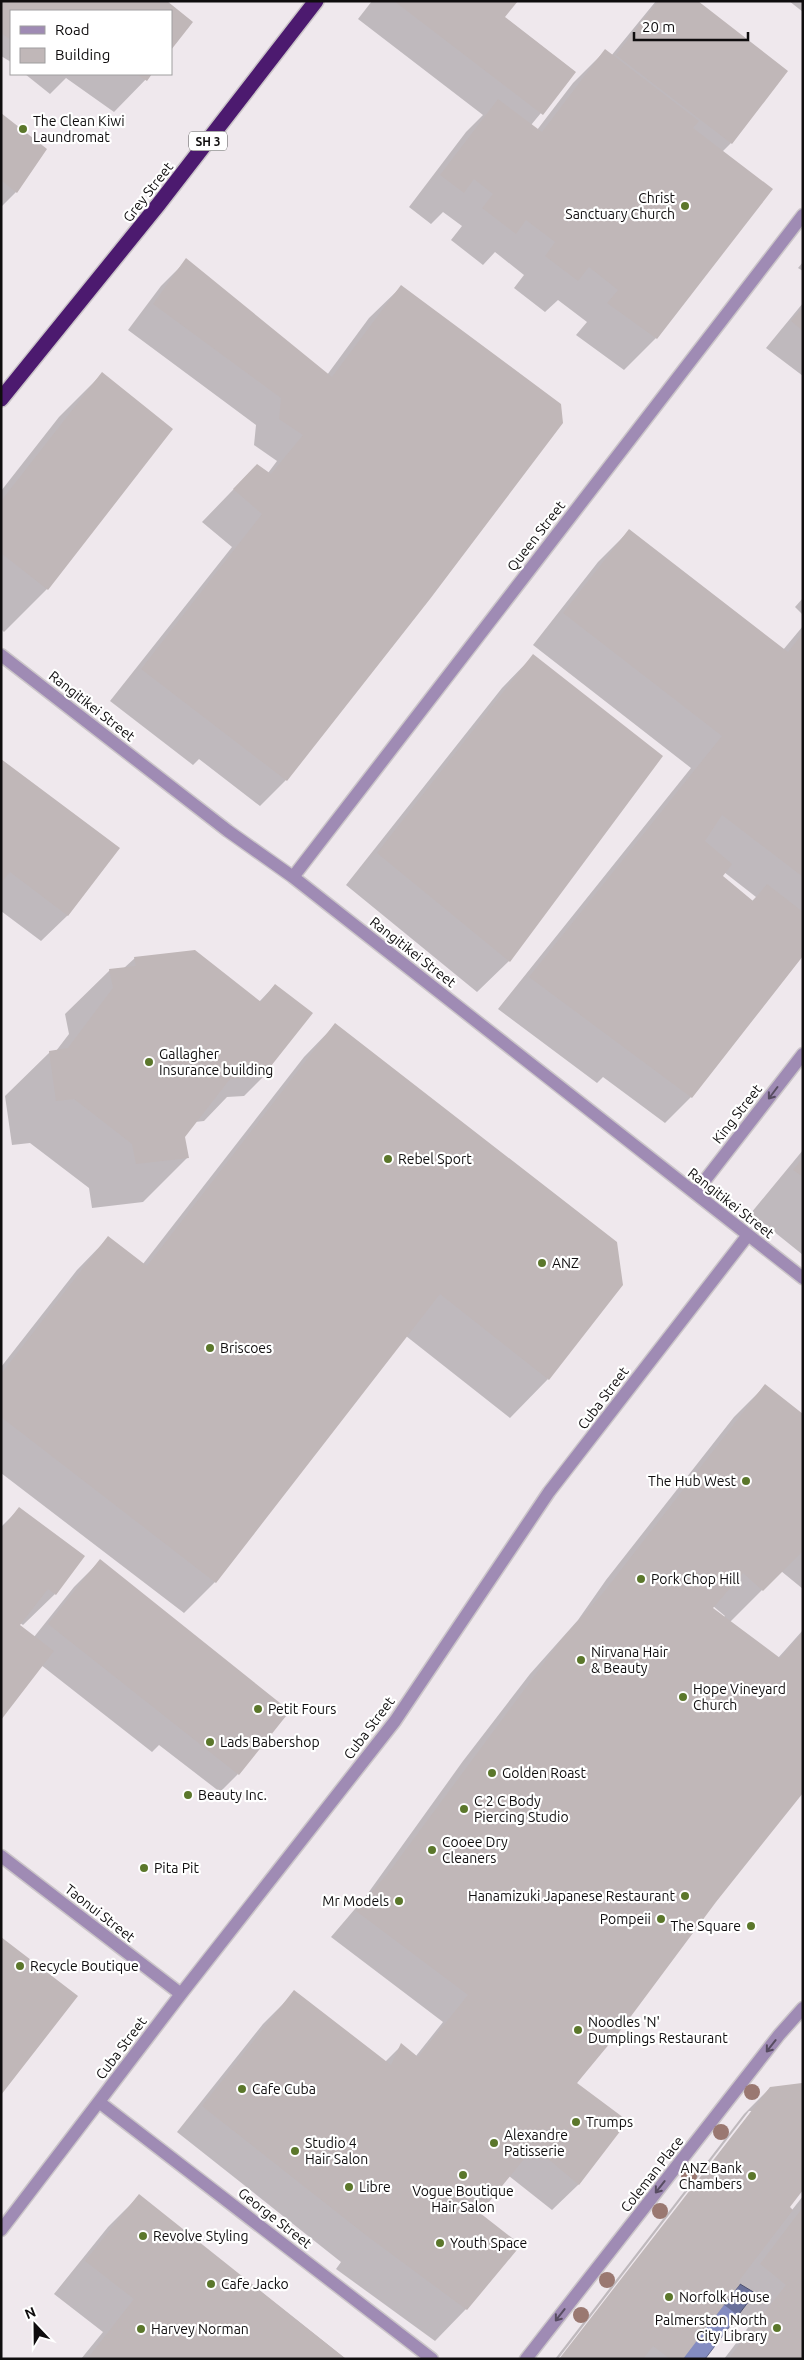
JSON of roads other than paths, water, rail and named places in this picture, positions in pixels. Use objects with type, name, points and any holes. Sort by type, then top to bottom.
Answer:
[{"type":"highway","name":"Grey Street","points":[[1,399],[158,205],[316,1]]},
{"type":"street","name":"Queen Street","points":[[293,877],[803,215]]},
{"type":"street","name":"Rangitikei Street","points":[[1,655],[228,830],[293,877],[803,1278]]},
{"type":"street","name":"King Street","points":[[695,1193],[803,1054]]},
{"type":"street","name":"Cuba Street","points":[[1,2230],[181,1994],[395,1720],[549,1492],[748,1235]]},
{"type":"street","name":"Taonui Street","points":[[1,1856],[181,1994]]},
{"type":"street","name":"Coleman Place","points":[[526,2359],[779,2035],[803,2008]]},
{"type":"street","name":"George Street","points":[[99,2102],[432,2359]]},
{"type":"water","points":[[740,2284],[755,2293],[705,2359],[681,2359]]},
{"type":"place","name":"The Clean Kiwi Laundromat","points":[[23,129]]},
{"type":"place","name":"Christ Sanctuary Church","points":[[685,206]]},
{"type":"place","name":"Gallagher Insurance building","points":[[149,1062]]},
{"type":"place","name":"Rebel Sport","points":[[388,1159]]},
{"type":"place","name":"ANZ","points":[[542,1263]]},
{"type":"place","name":"Briscoes","points":[[210,1348]]},
{"type":"place","name":"The Hub West","points":[[746,1481]]},
{"type":"place","name":"Pork Chop Hill","points":[[641,1579]]},
{"type":"place","name":"Nirvana Hair & Beauty","points":[[581,1660]]},
{"type":"place","name":"Hope Vineyard Church","points":[[683,1697]]},
{"type":"place","name":"Petit Fours","points":[[258,1709]]},
{"type":"place","name":"Lads Babershop","points":[[210,1742]]},
{"type":"place","name":"Golden Roast","points":[[492,1773]]},
{"type":"place","name":"Beauty Inc.","points":[[188,1795]]},
{"type":"place","name":"C 2 C Body Piercing Studio","points":[[464,1809]]},
{"type":"place","name":"Cooee Dry Cleaners","points":[[432,1850]]},
{"type":"place","name":"Pita Pit","points":[[144,1868]]},
{"type":"place","name":"Hanamizuki Japanese Restaurant","points":[[685,1896]]},
{"type":"place","name":"Mr Models","points":[[399,1901]]},
{"type":"place","name":"Pompeii","points":[[661,1919]]},
{"type":"place","name":"The Square","points":[[751,1926]]},
{"type":"place","name":"Recycle Boutique","points":[[20,1966]]},
{"type":"place","name":"Noodles 'N' Dumplings Restaurant","points":[[578,2030]]},
{"type":"place","name":"Cafe Cuba","points":[[242,2089]]},
{"type":"place","name":"Trumps","points":[[576,2122]]},
{"type":"place","name":"Alexandre Patisserie","points":[[494,2143]]},
{"type":"place","name":"Studio 4 Hair Salon","points":[[295,2151]]},
{"type":"place","name":"Vogue Boutique Hair Salon","points":[[463,2175]]},
{"type":"place","name":"ANZ Bank Chambers","points":[[752,2176]]},
{"type":"place","name":"Libre","points":[[349,2187]]},
{"type":"place","name":"Revolve Styling","points":[[143,2236]]},
{"type":"place","name":"Youth Space","points":[[440,2243]]},
{"type":"place","name":"Cafe Jacko","points":[[211,2284]]},
{"type":"place","name":"Norfolk House","points":[[669,2297]]},
{"type":"place","name":"Palmerston North City Library","points":[[777,2328]]},
{"type":"place","name":"Harvey Norman","points":[[141,2329]]}]
